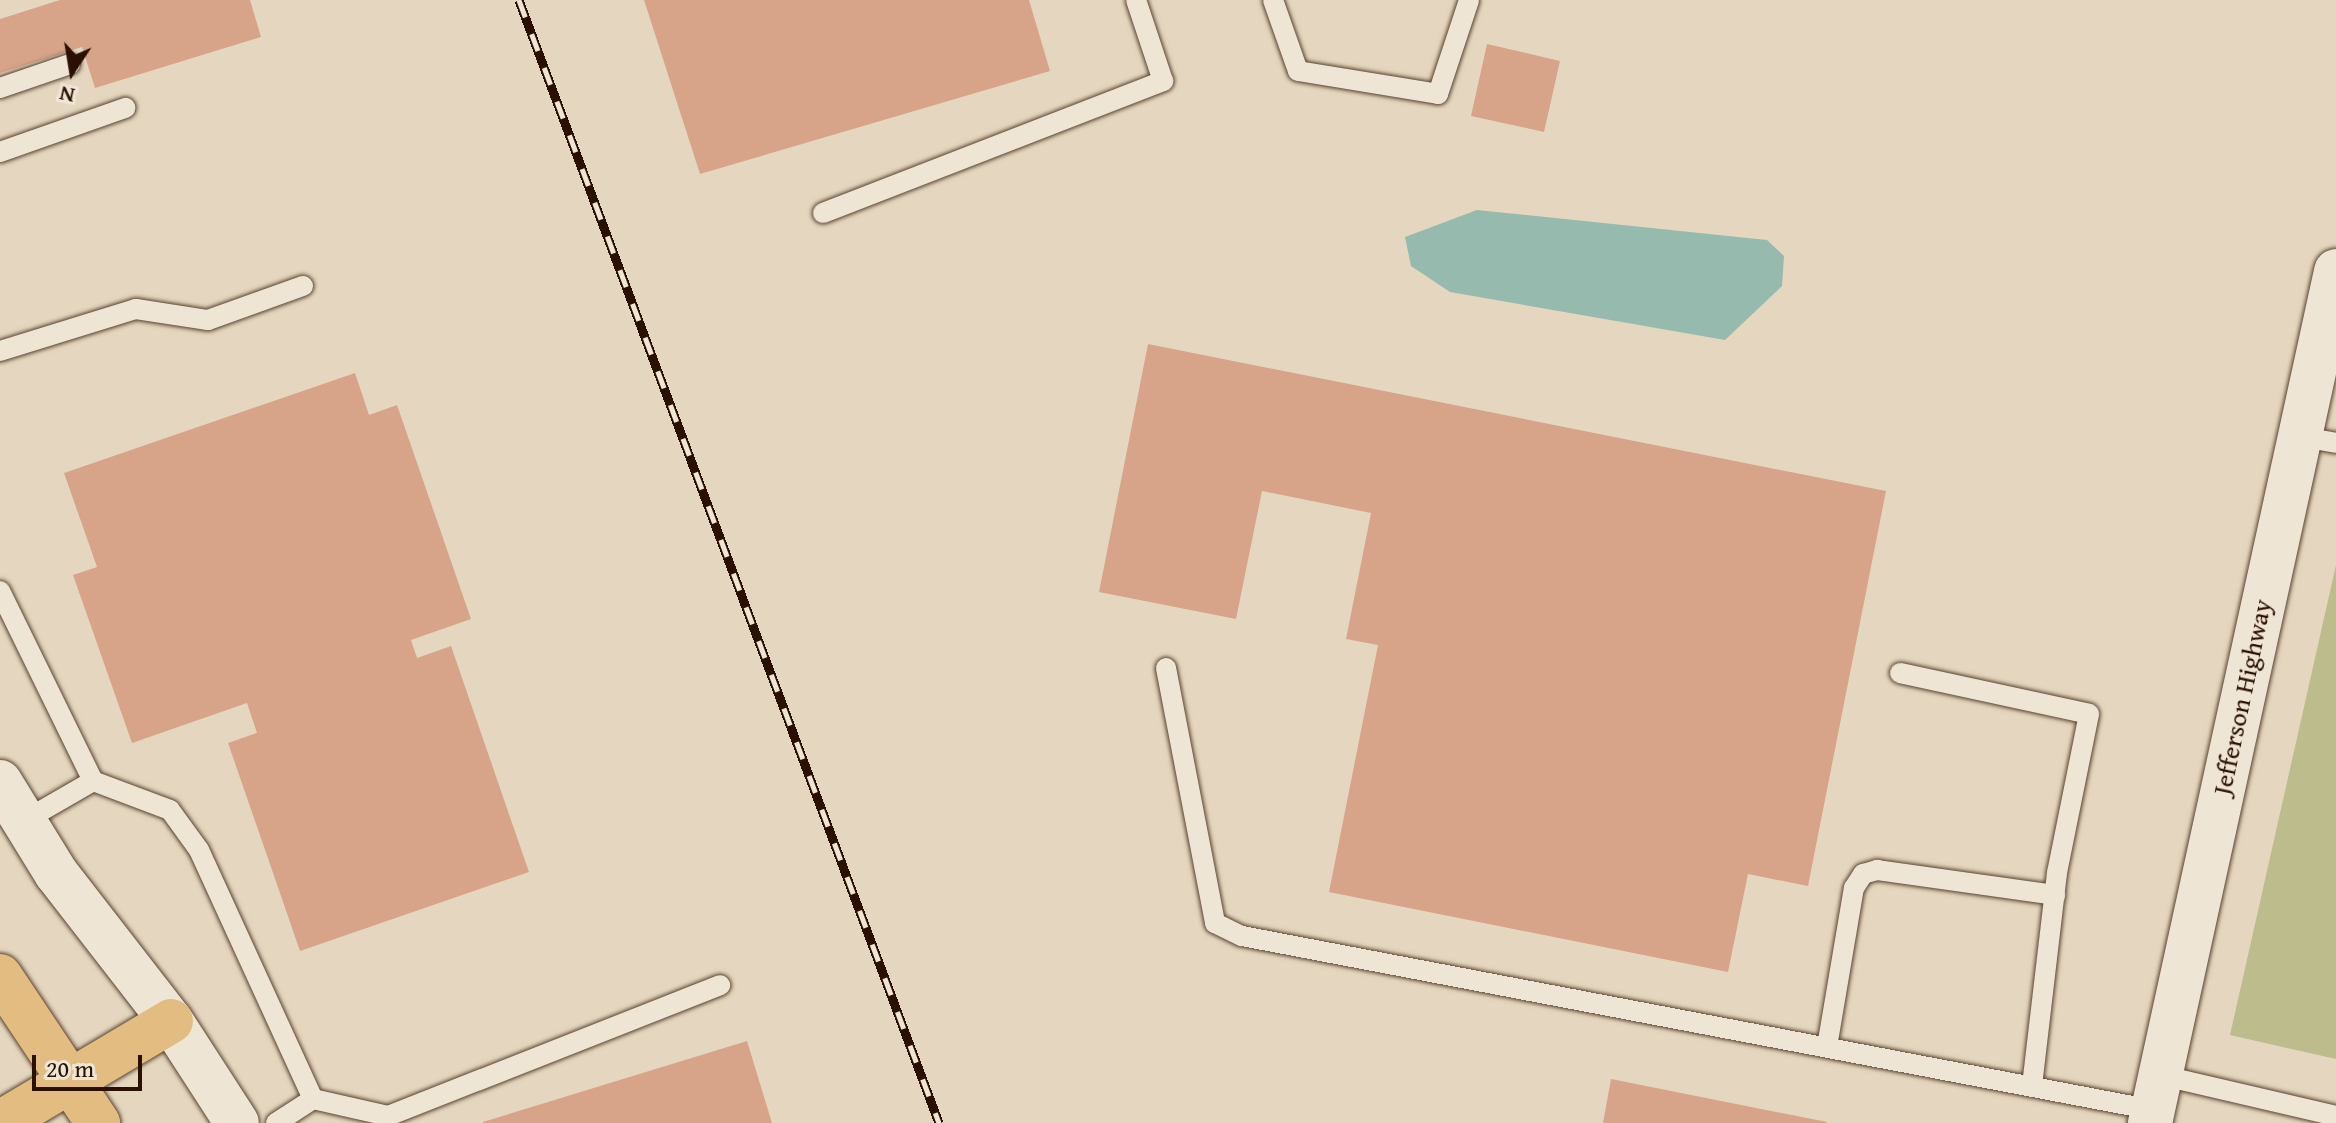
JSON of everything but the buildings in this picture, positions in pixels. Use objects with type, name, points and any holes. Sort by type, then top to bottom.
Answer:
[{"type":"highway","points":[[0,976],[67,1082],[98,1123]]},
{"type":"highway","points":[[0,1123],[171,1021]]},
{"type":"street","name":"Jefferson Highway","points":[[2154,1103],[2316,439],[2336,271]]},
{"type":"street","points":[[0,782],[22,822],[171,1021],[237,1123]]},
{"type":"lane","points":[[823,213],[1163,81],[1136,0]]},
{"type":"lane","points":[[1273,0],[1298,71],[1438,94],[1469,0]]},
{"type":"lane","points":[[0,88],[70,64]]},
{"type":"lane","points":[[0,152],[125,108]]},
{"type":"lane","points":[[0,351],[136,309],[208,320],[303,286]]},
{"type":"lane","points":[[0,591],[93,781],[170,810],[199,850],[313,1099]]},
{"type":"lane","points":[[1166,668],[1215,923],[1242,936],[2032,1086],[2154,1103],[2336,1116]]},
{"type":"lane","points":[[1900,673],[2089,714],[2055,895],[2032,1086]]},
{"type":"lane","points":[[22,822],[93,781]]},
{"type":"lane","points":[[1827,1047],[1854,888],[1863,874],[1877,870],[2055,895]]},
{"type":"lane","points":[[276,1123],[313,1099],[390,1119],[720,985]]},
{"type":"green space","points":[[2336,565],[2336,1059],[2230,1035]]},
{"type":"water","points":[[1477,210],[1767,240],[1784,256],[1782,286],[1725,340],[1450,292],[1411,266],[1405,237]]},
{"type":"railway","points":[[519,0],[939,1123]]}]
